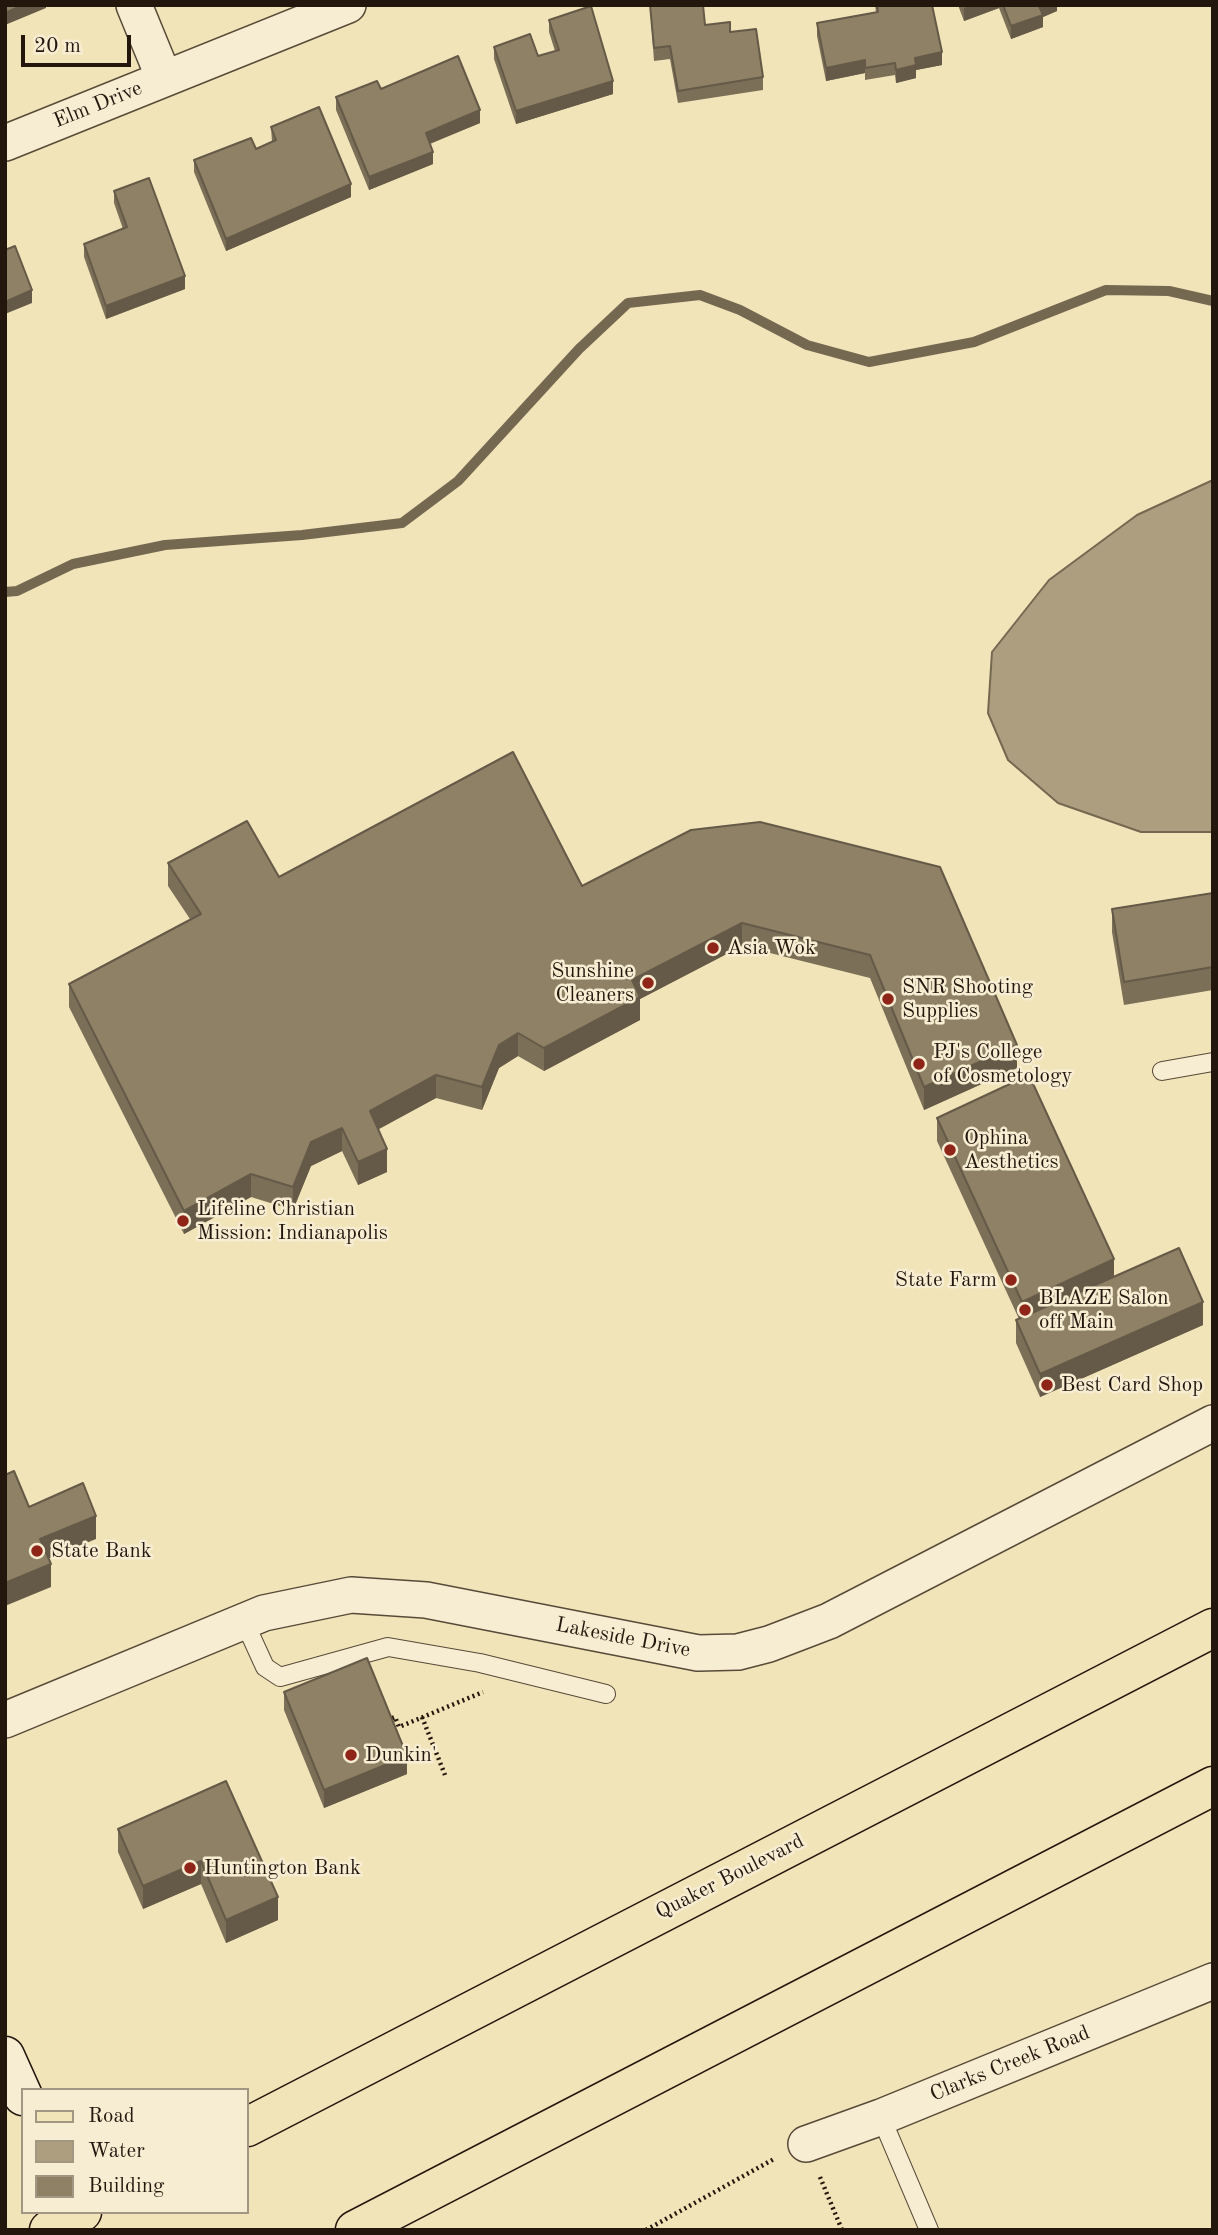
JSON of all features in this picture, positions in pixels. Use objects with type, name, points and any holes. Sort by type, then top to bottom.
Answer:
[{"type":"main road","name":"Quaker Boulevard","points":[[248,2126],[1213,1628]]},
{"type":"main road","points":[[355,2230],[1213,1786]]},
{"type":"street","points":[[134,5],[163,78]]},
{"type":"street","name":"Elm Drive","points":[[5,143],[348,5]]},
{"type":"street","name":"Lakeside Drive","points":[[5,1720],[264,1613],[351,1595],[426,1600],[698,1653],[738,1652],[769,1644],[829,1621],[1213,1423]]},
{"type":"street","name":"Clarks Creek Road","points":[[806,2144],[881,2117],[1213,1980]]},
{"type":"street","points":[[5,2056],[21,2092]]},
{"type":"lane","points":[[1162,1071],[1213,1062]]},
{"type":"lane","points":[[244,1621],[265,1668],[281,1677],[388,1647],[480,1663],[606,1694]]},
{"type":"lane","points":[[881,2117],[929,2230]]},
{"type":"path","points":[[422,1717],[445,1775]]},
{"type":"path","points":[[646,2230],[750,2170],[806,2144],[842,2230]]},
{"type":"water","points":[[1213,480],[1213,832],[1141,832],[1058,803],[1008,760],[988,713],[992,652],[1049,580],[1137,515]]},
{"type":"building","points":[[5,5],[23,5],[5,13]]},
{"type":"building","points":[[650,5],[703,5],[705,25],[730,22],[730,32],[756,29],[763,77],[678,91],[670,46],[654,48]]},
{"type":"building","points":[[877,5],[932,5],[942,52],[915,58],[916,65],[896,70],[895,63],[865,68],[865,60],[826,68],[817,23],[878,12]]},
{"type":"building","points":[[1003,5],[1041,5],[1039,6],[1043,15],[1011,26]]},
{"type":"building","points":[[591,6],[613,81],[516,111],[494,47],[530,34],[538,56],[559,50],[549,20]]},
{"type":"building","points":[[458,56],[480,110],[426,133],[433,152],[369,177],[336,97],[377,81],[381,89]]},
{"type":"building","points":[[319,107],[351,184],[226,239],[194,160],[251,138],[256,149],[276,140],[271,127]]},
{"type":"building","points":[[149,178],[185,276],[106,306],[84,244],[127,227],[114,191]]},
{"type":"building","points":[[15,246],[32,290],[5,302],[5,250]]},
{"type":"building","points":[[513,752],[582,886],[691,830],[760,822],[940,867],[1017,1045],[924,1087],[870,955],[742,923],[632,980],[640,997],[544,1048],[518,1033],[499,1045],[482,1087],[436,1075],[370,1111],[387,1149],[358,1162],[342,1128],[311,1142],[293,1187],[251,1174],[184,1211],[69,984],[201,914],[168,863],[247,821],[279,877]]},
{"type":"building","points":[[1213,893],[1213,967],[1124,982],[1112,909]]},
{"type":"building","points":[[1029,1075],[1114,1259],[1022,1302],[937,1118]]},
{"type":"building","points":[[1179,1248],[1203,1302],[1040,1374],[1016,1320]]},
{"type":"building","points":[[14,1471],[29,1507],[83,1483],[96,1516],[40,1539],[51,1564],[5,1583],[5,1475]]},
{"type":"building","name":"Dunkin'","points":[[367,1658],[407,1756],[324,1790],[284,1692]]},
{"type":"building","name":"Huntington Bank","points":[[226,1781],[278,1897],[226,1920],[201,1861],[143,1886],[118,1829]]},
{"type":"waterway","points":[[5,592],[17,591],[73,564],[165,545],[302,535],[402,523],[458,481],[579,349],[628,303],[700,295],[740,310],[807,345],[869,362],[974,342],[1106,290],[1169,291],[1213,301]]},
{"type":"place","name":"Asia Wok","points":[[713,948]]},
{"type":"place","name":"Sunshine Cleaners","points":[[648,983]]},
{"type":"place","name":"SNR Shooting Supplies","points":[[888,999]]},
{"type":"place","name":"PJ's College of Cosmetology","points":[[919,1064]]},
{"type":"place","name":"Ophina Aesthetics","points":[[950,1150]]},
{"type":"place","name":"Lifeline Christian Mission: Indianapolis","points":[[183,1221]]},
{"type":"place","name":"State Farm","points":[[1011,1280]]},
{"type":"place","name":"BLAZE Salon off Main","points":[[1025,1310]]},
{"type":"place","name":"Best Card Shop","points":[[1047,1385]]},
{"type":"place","name":"State Bank","points":[[37,1551]]},
{"type":"place","name":"Dunkin'","points":[[351,1755]]},
{"type":"place","name":"Huntington Bank","points":[[190,1868]]}]
